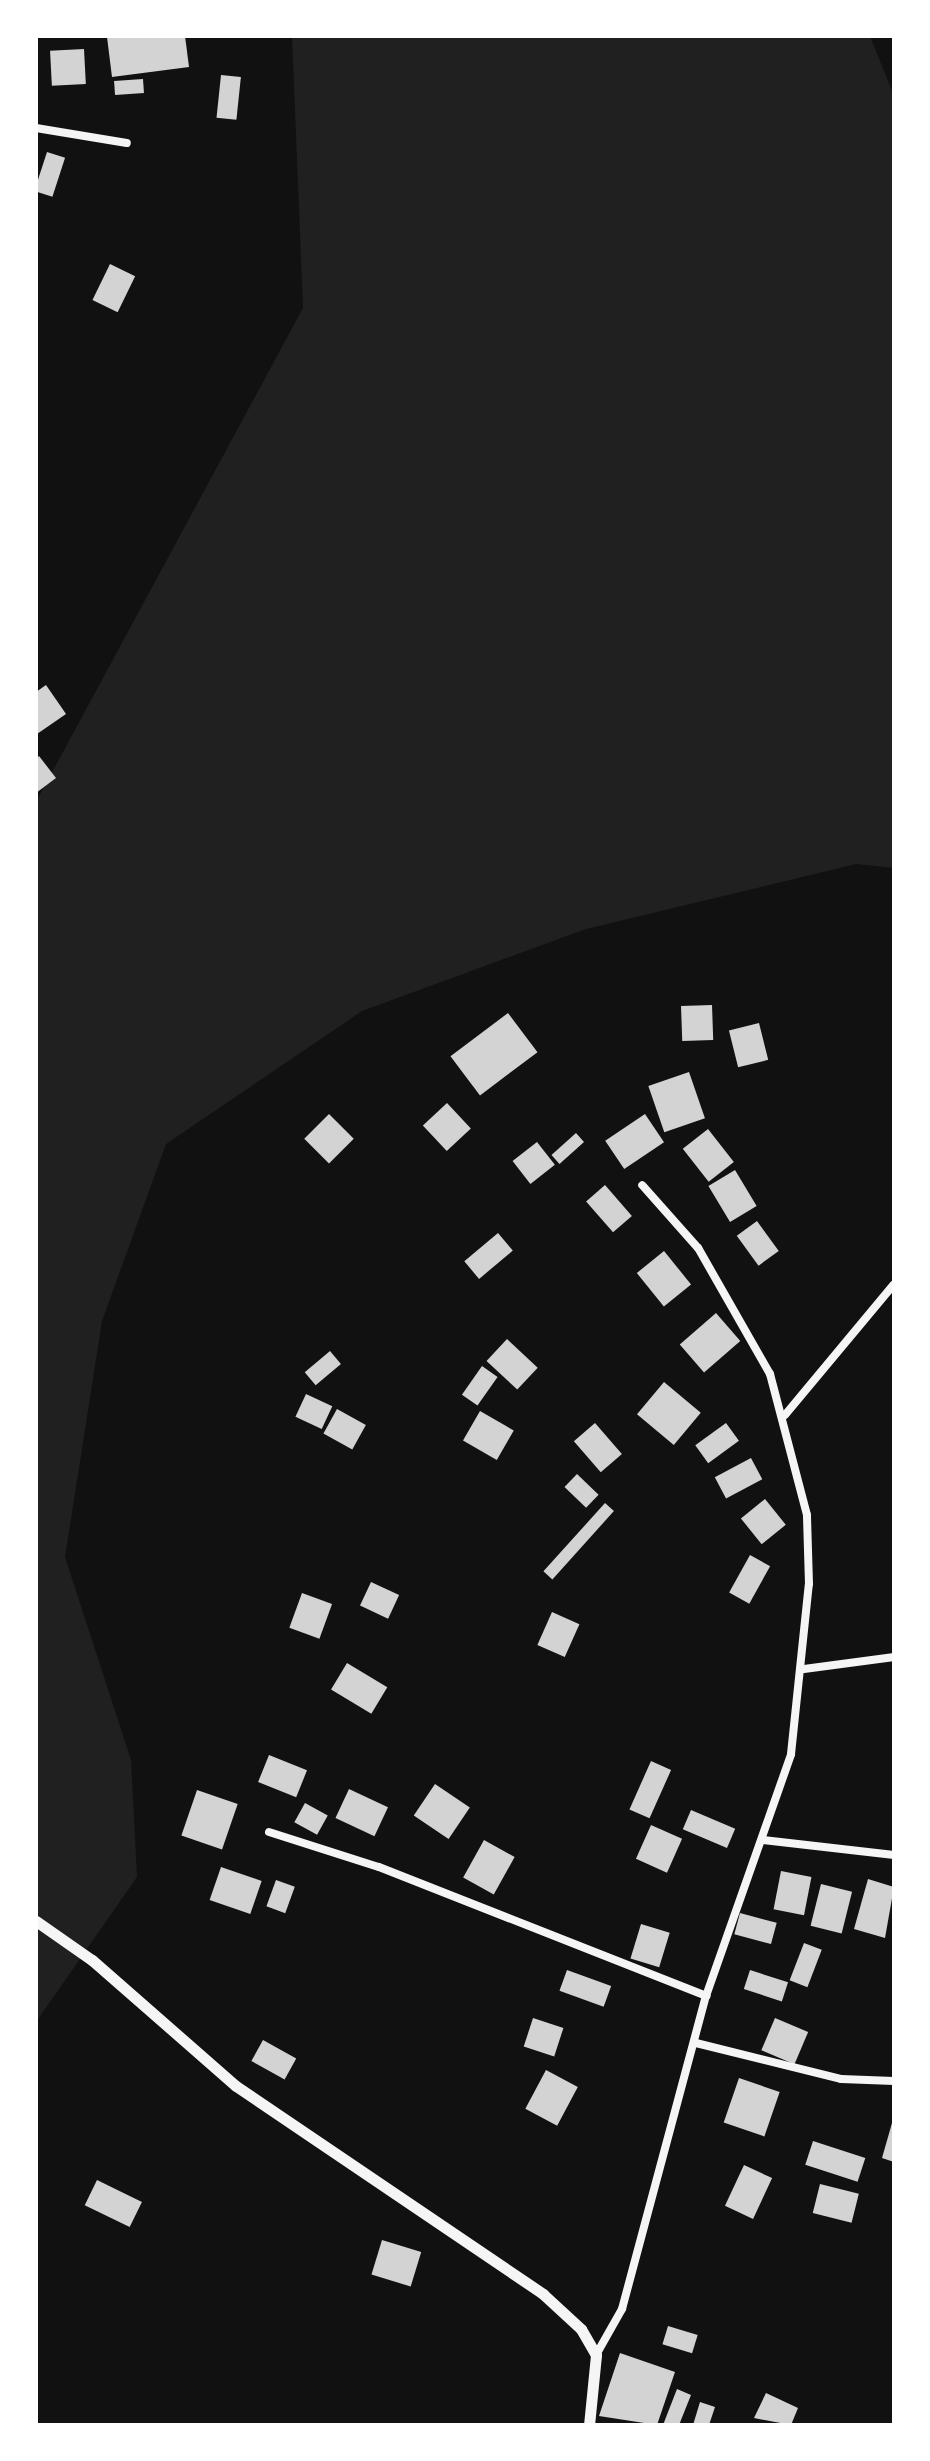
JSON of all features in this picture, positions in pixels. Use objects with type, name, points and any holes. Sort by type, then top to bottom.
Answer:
[{"type":"street","points":[[36,128],[127,143]]},
{"type":"street","points":[[589,2425],[596,2355],[622,2309],[644,2243],[669,2122],[696,2043],[706,1996],[791,1754],[804,1669],[807,1515],[785,1415],[748,1330],[698,1248],[642,1185]]},
{"type":"street","points":[[785,1415],[894,1284]]},
{"type":"street","points":[[804,1669],[894,1657]]},
{"type":"street","points":[[269,1832],[379,1867],[706,1996]]},
{"type":"street","points":[[763,1840],[894,1855]]},
{"type":"street","points":[[36,1921],[92,1960],[236,2086],[543,2294],[581,2329],[596,2355]]},
{"type":"street","points":[[696,2043],[841,2079],[894,2081]]},
{"type":"shaded area","points":[[292,36],[870,36],[894,96],[894,868],[856,864],[586,929],[362,1011],[166,1144],[102,1321],[65,1557],[131,1760],[137,1877],[36,2022],[36,802],[303,308]]},
{"type":"building","points":[[185,36],[189,67],[112,77],[107,37]]},
{"type":"building","points":[[84,49],[86,84],[52,86],[50,51]]},
{"type":"building","points":[[221,75],[241,77],[236,120],[217,118]]},
{"type":"building","points":[[143,79],[144,93],[115,95],[114,81]]},
{"type":"building","points":[[47,152],[65,158],[52,197],[36,192]]},
{"type":"building","points":[[110,264],[135,276],[118,312],[92,300]]},
{"type":"building","points":[[46,685],[66,714],[37,734],[36,692]]},
{"type":"building","points":[[39,756],[56,778],[36,793],[36,759]]},
{"type":"building","points":[[712,1005],[713,1040],[682,1041],[681,1006]]},
{"type":"building","points":[[508,1013],[537,1052],[480,1095],[450,1056]]},
{"type":"building","points":[[759,1023],[768,1060],[738,1067],[729,1030]]},
{"type":"building","points":[[689,1072],[705,1118],[664,1132],[648,1086]]},
{"type":"building","points":[[447,1103],[471,1129],[447,1151],[423,1126]]},
{"type":"building","points":[[329,1114],[354,1139],[329,1163],[304,1139]]},
{"type":"building","points":[[645,1114],[664,1142],[624,1169],[605,1141]]},
{"type":"building","points":[[708,1129],[734,1162],[709,1182],[683,1149]]},
{"type":"building","points":[[576,1133],[584,1142],[560,1164],[551,1155]]},
{"type":"building","points":[[537,1142],[555,1165],[530,1184],[513,1161]]},
{"type":"building","points":[[735,1170],[757,1206],[730,1222],[708,1186]]},
{"type":"building","points":[[605,1185],[632,1216],[613,1232],[586,1201]]},
{"type":"building","points":[[757,1221],[779,1251],[759,1266],[737,1236]]},
{"type":"building","points":[[498,1233],[513,1251],[479,1279],[464,1261]]},
{"type":"building","points":[[664,1251],[691,1284],[664,1306],[637,1273]]},
{"type":"building","points":[[716,1313],[740,1341],[704,1372],[680,1344]]},
{"type":"building","points":[[507,1339],[538,1368],[517,1390],[487,1361]]},
{"type":"building","points":[[330,1351],[341,1364],[316,1385],[305,1372]]},
{"type":"building","points":[[482,1366],[498,1377],[477,1406],[462,1395]]},
{"type":"building","points":[[664,1382],[701,1413],[674,1445],[637,1414]]},
{"type":"building","points":[[306,1394],[332,1406],[322,1429],[295,1417]]},
{"type":"building","points":[[337,1409],[366,1425],[352,1449],[323,1433]]},
{"type":"building","points":[[480,1411],[514,1430],[497,1460],[463,1440]]},
{"type":"building","points":[[595,1423],[622,1454],[601,1472],[574,1441]]},
{"type":"building","points":[[726,1423],[739,1441],[708,1463],[695,1445]]},
{"type":"building","points":[[751,1458],[762,1479],[726,1498],[715,1477]]},
{"type":"building","points":[[577,1474],[599,1495],[586,1508],[564,1487]]},
{"type":"building","points":[[765,1499],[786,1525],[762,1544],[741,1519]]},
{"type":"building","points":[[605,1503],[614,1511],[552,1579],[543,1571]]},
{"type":"building","points":[[750,1555],[770,1566],[749,1604],[729,1593]]},
{"type":"building","points":[[371,1582],[399,1595],[388,1619],[360,1606]]},
{"type":"building","points":[[302,1593],[332,1604],[319,1639],[289,1628]]},
{"type":"building","points":[[552,1612],[579,1624],[565,1657],[537,1645]]},
{"type":"building","points":[[347,1663],[387,1687],[371,1714],[331,1690]]},
{"type":"building","points":[[269,1755],[307,1770],[296,1797],[258,1782]]},
{"type":"building","points":[[651,1761],[671,1770],[650,1818],[629,1809]]},
{"type":"building","points":[[435,1784],[470,1807],[449,1839],[414,1816]]},
{"type":"building","points":[[349,1789],[388,1807],[374,1836],[335,1818]]},
{"type":"building","points":[[197,1790],[238,1804],[222,1849],[181,1835]]},
{"type":"building","points":[[305,1803],[328,1816],[317,1835],[294,1822]]},
{"type":"building","points":[[691,1810],[735,1829],[727,1848],[683,1829]]},
{"type":"building","points":[[651,1825],[682,1839],[667,1873],[636,1859]]},
{"type":"building","points":[[484,1840],[515,1857],[494,1895],[463,1878]]},
{"type":"building","points":[[221,1867],[262,1881],[250,1914],[210,1900]]},
{"type":"building","points":[[781,1871],[811,1877],[804,1915],[774,1909]]},
{"type":"building","points":[[868,1879],[894,1887],[885,1938],[854,1929]]},
{"type":"building","points":[[276,1880],[295,1887],[285,1913],[266,1906]]},
{"type":"building","points":[[821,1884],[852,1892],[842,1933],[811,1926]]},
{"type":"building","points":[[740,1913],[777,1923],[771,1944],[734,1934]]},
{"type":"building","points":[[641,1924],[670,1933],[659,1967],[630,1958]]},
{"type":"building","points":[[804,1943],[822,1950],[807,1987],[790,1980]]},
{"type":"building","points":[[567,1970],[611,1986],[604,2007],[559,1991]]},
{"type":"building","points":[[750,1970],[788,1982],[782,2001],[744,1989]]},
{"type":"building","points":[[533,2018],[563,2028],[554,2056],[524,2047]]},
{"type":"building","points":[[775,2018],[808,2032],[794,2064],[761,2050]]},
{"type":"building","points":[[263,2040],[296,2058],[285,2079],[251,2061]]},
{"type":"building","points":[[546,2070],[578,2087],[557,2126],[525,2109]]},
{"type":"building","points":[[739,2078],[780,2092],[764,2136],[724,2122]]},
{"type":"building","points":[[894,2124],[894,2162],[882,2158]]},
{"type":"building","points":[[813,2141],[865,2158],[858,2182],[805,2165]]},
{"type":"building","points":[[744,2165],[772,2178],[753,2219],[725,2206]]},
{"type":"building","points":[[97,2180],[142,2202],[130,2227],[85,2205]]},
{"type":"building","points":[[820,2184],[859,2194],[852,2223],[813,2213]]},
{"type":"building","points":[[382,2240],[421,2252],[411,2286],[371,2274]]},
{"type":"building","points":[[668,2326],[698,2335],[692,2353],[662,2344]]},
{"type":"building","points":[[620,2353],[675,2372],[657,2425],[599,2416]]},
{"type":"building","points":[[677,2389],[691,2395],[679,2425],[663,2425]]},
{"type":"building","points":[[766,2393],[798,2408],[791,2425],[754,2418]]},
{"type":"building","points":[[700,2402],[715,2407],[709,2425],[693,2425]]}]
